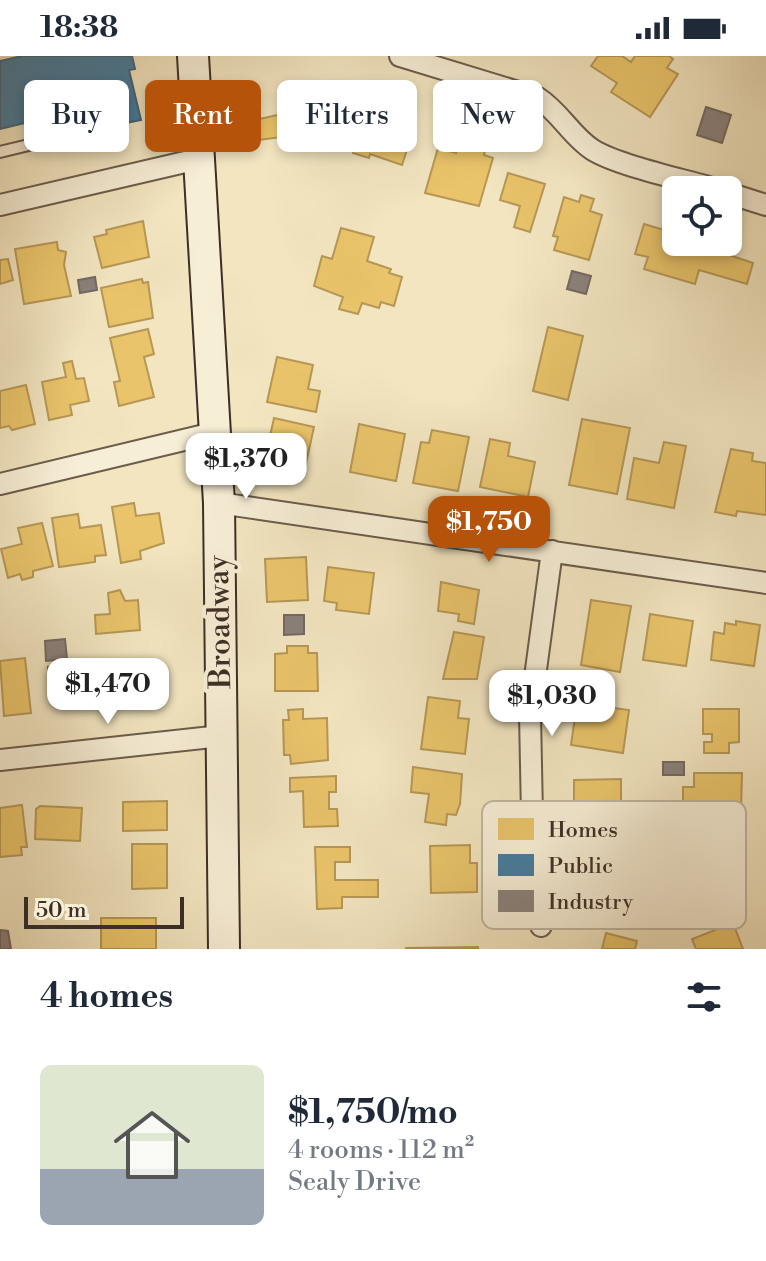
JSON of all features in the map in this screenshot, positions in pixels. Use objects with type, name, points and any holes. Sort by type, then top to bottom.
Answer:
[{"type":"main road","name":"Broadway","points":[[193,56],[219,503],[224,949]]},
{"type":"street","points":[[400,56],[538,98],[552,107],[590,148],[611,160],[669,176]]},
{"type":"street","points":[[0,205],[198,159]]},
{"type":"street","points":[[742,197],[766,205]]},
{"type":"street","points":[[0,484],[213,433]]},
{"type":"street","points":[[219,503],[766,583]]},
{"type":"street","points":[[532,801],[530,714],[552,551]]},
{"type":"street","points":[[0,760],[221,736]]},
{"type":"lane","points":[[0,152],[24,146]]},
{"type":"building: Homes","points":[[598,56],[622,56],[631,62],[635,56],[669,56],[673,59],[667,68],[678,74],[650,117],[611,92],[617,83],[591,66]]},
{"type":"building: Homes","points":[[277,115],[277,138],[261,140],[261,119]]},
{"type":"building: Homes","points":[[406,152],[402,165],[370,154],[369,158],[353,153]]},
{"type":"building: Homes","points":[[437,152],[485,152],[484,155],[493,158],[479,206],[425,193]]},
{"type":"building: Homes","points":[[508,173],[545,184],[530,232],[514,227],[520,206],[500,200]]},
{"type":"building: Homes","points":[[581,195],[594,199],[590,211],[602,215],[589,260],[554,250],[558,237],[553,236],[564,197],[579,202]]},
{"type":"building: Homes","points":[[143,221],[149,257],[102,268],[94,237],[107,234],[106,230]]},
{"type":"building: Homes","points":[[644,224],[662,229],[662,256],[732,256],[753,263],[747,284],[699,270],[695,284],[644,269],[648,257],[635,254]]},
{"type":"building: Homes","points":[[341,228],[374,237],[367,261],[391,269],[389,273],[402,277],[394,306],[381,302],[379,308],[362,303],[358,314],[339,309],[343,297],[314,286],[322,256],[332,259]]},
{"type":"building: Homes","points":[[57,242],[58,250],[66,252],[64,265],[71,296],[24,304],[15,249]]},
{"type":"building: Homes","points":[[8,259],[13,280],[0,284],[0,260]]},
{"type":"building: Homes","points":[[142,279],[143,283],[148,282],[153,318],[109,327],[101,288]]},
{"type":"building: Homes","points":[[548,327],[583,336],[568,400],[533,391]]},
{"type":"building: Homes","points":[[148,329],[154,354],[144,357],[154,397],[119,406],[114,382],[120,381],[110,338]]},
{"type":"building: Homes","points":[[277,357],[313,365],[308,389],[320,391],[316,412],[267,402]]},
{"type":"building: Homes","points":[[72,361],[76,379],[84,378],[89,401],[70,405],[72,415],[49,420],[42,382],[66,377],[63,363]]},
{"type":"building: Homes","points":[[26,385],[35,424],[12,430],[9,426],[0,428],[0,391]]},
{"type":"building: Homes","points":[[274,418],[314,427],[303,477],[263,468]]},
{"type":"building: Homes","points":[[582,419],[630,428],[617,494],[569,485]]},
{"type":"building: Homes","points":[[359,424],[405,434],[396,481],[350,472]]},
{"type":"building: Homes","points":[[432,430],[469,437],[458,491],[413,483],[421,442],[429,443]]},
{"type":"building: Homes","points":[[490,439],[510,443],[508,456],[535,462],[528,497],[480,487]]},
{"type":"building: Homes","points":[[664,442],[686,446],[674,508],[627,499],[634,458],[659,463]]},
{"type":"building: Homes","points":[[731,449],[753,453],[752,461],[766,463],[766,515],[737,511],[736,516],[715,512]]},
{"type":"building: Homes","points":[[134,503],[136,516],[159,513],[164,543],[140,551],[141,559],[121,563],[112,507]]},
{"type":"building: Homes","points":[[78,514],[80,528],[101,525],[106,555],[95,556],[95,562],[59,567],[52,518]]},
{"type":"building: Homes","points":[[42,523],[53,566],[33,571],[33,577],[22,580],[20,574],[8,578],[1,549],[22,544],[18,528]]},
{"type":"building: Homes","points":[[306,557],[308,600],[267,602],[265,559]]},
{"type":"building: Homes","points":[[328,567],[374,573],[369,614],[336,610],[337,603],[324,601]]},
{"type":"building: Homes","points":[[441,582],[479,590],[474,624],[458,621],[459,614],[438,611]]},
{"type":"building: Homes","points":[[120,590],[125,601],[138,600],[140,630],[96,634],[95,615],[110,614],[108,593]]},
{"type":"building: Homes","points":[[591,600],[631,606],[620,672],[581,665]]},
{"type":"building: Homes","points":[[650,614],[693,621],[686,666],[643,660]]},
{"type":"building: Homes","points":[[736,621],[760,625],[754,666],[711,660],[714,632],[724,634],[725,623],[736,625]]},
{"type":"building: Homes","points":[[454,632],[484,637],[477,679],[443,679]]},
{"type":"building: Homes","points":[[287,646],[308,646],[308,653],[317,653],[318,691],[275,691],[275,654],[287,653]]},
{"type":"building: Homes","points":[[25,658],[31,713],[4,716],[0,661]]},
{"type":"building: Homes","points":[[145,662],[150,706],[106,705],[102,676],[118,674],[117,665]]},
{"type":"building: Homes","points":[[428,697],[460,701],[458,718],[469,719],[465,754],[421,749]]},
{"type":"building: Homes","points":[[577,703],[629,710],[623,753],[571,745]]},
{"type":"building: Homes","points":[[303,709],[303,719],[327,718],[328,760],[291,764],[290,755],[284,755],[283,720],[289,720],[288,710]]},
{"type":"building: Homes","points":[[703,709],[739,709],[739,742],[729,743],[729,753],[704,753],[704,742],[712,742],[712,734],[703,734]]},
{"type":"building: Homes","points":[[413,767],[462,774],[460,804],[456,815],[447,814],[446,825],[425,822],[429,794],[411,792]]},
{"type":"building: Homes","points":[[694,773],[742,773],[741,801],[683,801],[683,787],[694,787]]},
{"type":"building: Homes","points":[[336,776],[336,792],[329,792],[329,809],[337,809],[338,826],[304,827],[303,791],[290,792],[290,778]]},
{"type":"building: Homes","points":[[621,779],[621,801],[574,801],[574,780]]},
{"type":"building: Homes","points":[[167,801],[167,830],[123,831],[123,802]]},
{"type":"building: Homes","points":[[22,805],[27,847],[21,847],[22,855],[0,857],[0,808]]},
{"type":"building: Homes","points":[[40,806],[82,808],[80,841],[35,839],[36,809]]},
{"type":"building: Homes","points":[[132,844],[167,844],[167,888],[132,889]]},
{"type":"building: Homes","points":[[470,845],[470,863],[477,863],[477,892],[431,893],[430,846]]},
{"type":"building: Homes","points":[[315,847],[350,847],[350,862],[335,862],[335,880],[378,880],[378,897],[342,897],[342,908],[317,909]]},
{"type":"building: Homes","points":[[101,918],[156,918],[156,949],[101,949]]},
{"type":"building: Homes","points":[[718,929],[735,929],[743,949],[696,949],[692,939]]},
{"type":"building: Homes","points":[[606,933],[637,941],[635,949],[602,949]]},
{"type":"building: Homes","points":[[406,948],[478,949],[406,949]]},
{"type":"building: Public","points":[[22,56],[132,56],[135,69],[129,70],[141,120],[129,122],[129,80],[24,80],[24,123],[0,129],[0,61]]},
{"type":"building: Industry","points":[[706,107],[731,115],[722,143],[697,135]]},
{"type":"building: Industry","points":[[572,271],[591,276],[586,294],[567,289]]},
{"type":"building: Industry","points":[[95,277],[97,290],[80,293],[78,280]]},
{"type":"building: Industry","points":[[284,615],[304,615],[304,634],[284,635]]},
{"type":"building: Industry","points":[[65,639],[67,659],[46,661],[45,641]]},
{"type":"building: Industry","points":[[68,666],[70,686],[50,687],[48,667]]},
{"type":"building: Industry","points":[[663,762],[684,762],[684,775],[663,775]]},
{"type":"building: Industry","points":[[0,930],[8,931],[11,949],[0,949]]}]
